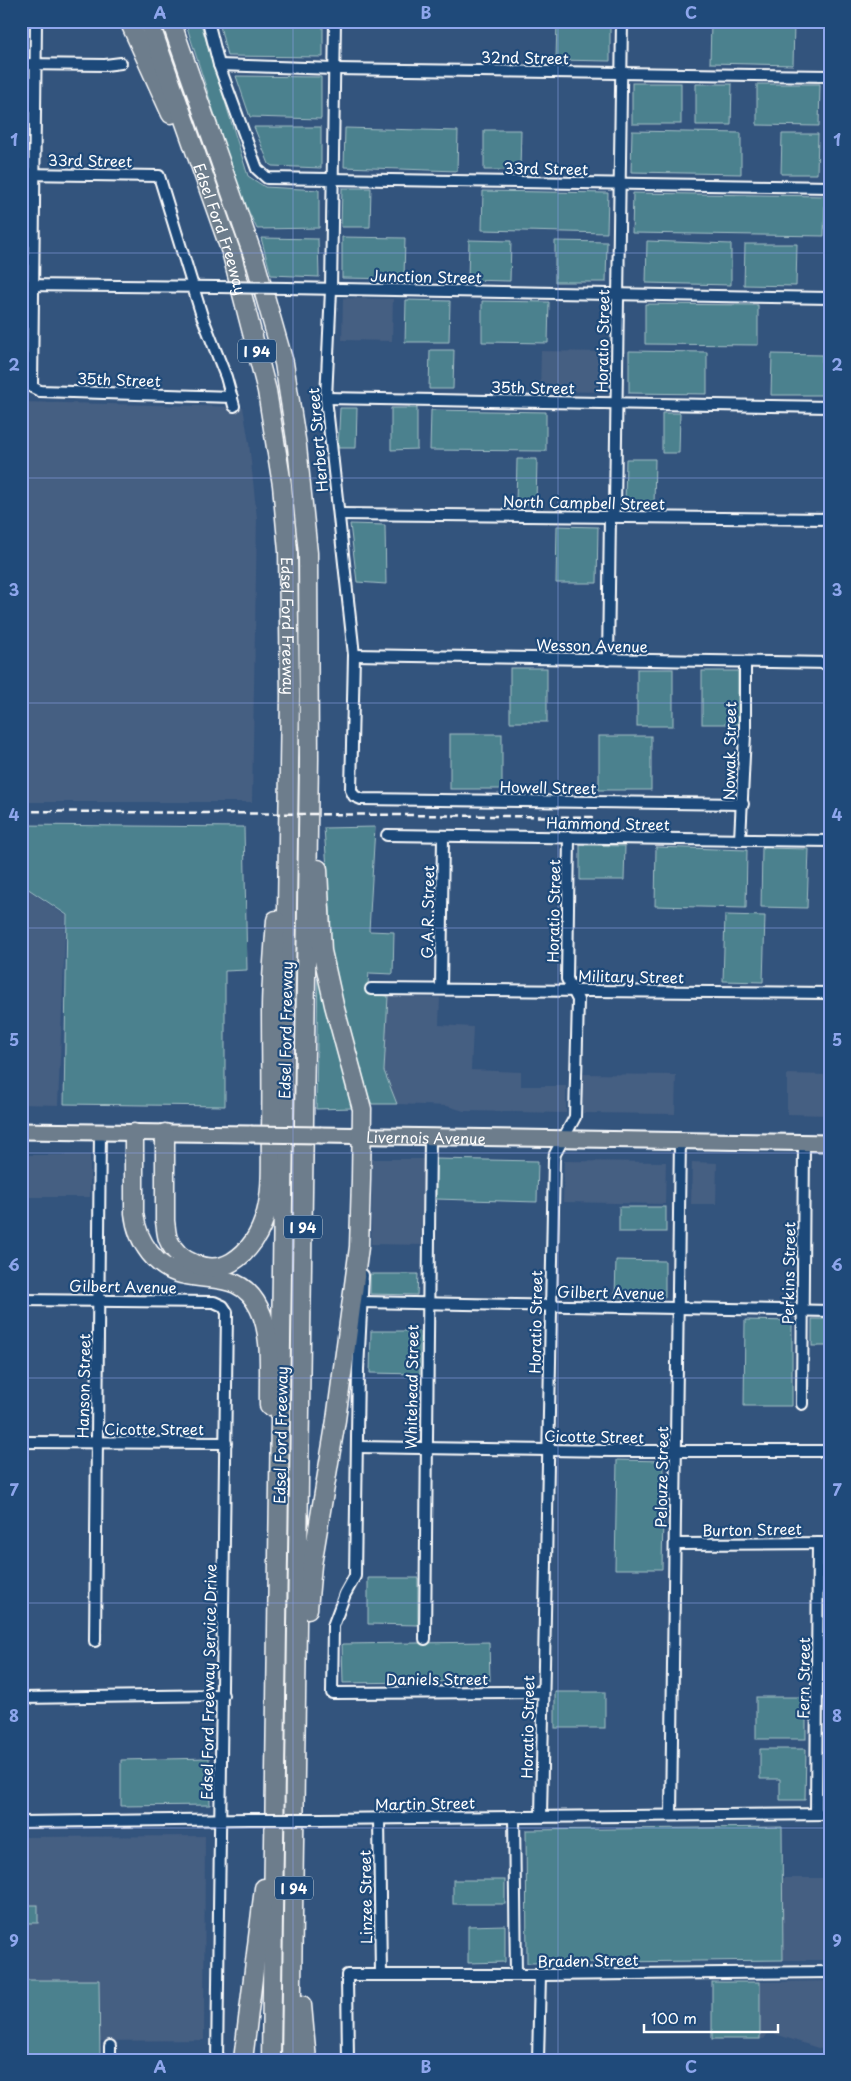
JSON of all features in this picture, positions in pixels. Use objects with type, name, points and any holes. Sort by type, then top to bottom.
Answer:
[{"type":"highway","points":[[129,21],[178,128],[196,155]]},
{"type":"highway","name":"Edsel Ford Freeway","points":[[149,21],[237,272],[273,416],[286,517],[290,593],[271,2060]]},
{"type":"highway","name":"Edsel Ford Freeway","points":[[171,21],[256,261],[284,363],[299,455],[308,545],[309,759],[291,2060]]},
{"type":"highway","points":[[180,21],[185,62]]},
{"type":"highway","points":[[296,1694],[306,1632],[312,1565],[336,1420],[359,1247],[357,1135],[362,1109],[334,1005],[322,951],[315,789],[309,759]]},
{"type":"highway","points":[[165,1133],[165,1221],[166,1232],[171,1245],[185,1259],[199,1266],[212,1267],[233,1261],[243,1254],[253,1242],[268,1206],[272,1103],[271,1009],[279,843],[288,791]]},
{"type":"highway","points":[[134,1133],[135,1224],[144,1246],[158,1261],[176,1272],[187,1276],[224,1279],[240,1287],[255,1301],[265,1326],[269,1406],[270,1548],[277,1593]]},
{"type":"highway","points":[[243,2060],[262,1905],[274,1836]]},
{"type":"highway","points":[[294,1854],[301,1902],[300,1955],[307,2060]]},
{"type":"main road","name":"Livernois Avenue","points":[[21,1131],[680,1139],[830,1143]]},
{"type":"street","points":[[32,285],[36,21]]},
{"type":"street","points":[[208,21],[219,65]]},
{"type":"street","name":"Herbert Street","points":[[335,21],[331,290],[326,398],[354,655],[351,790],[354,796]]},
{"type":"street","name":"Horatio Street","points":[[608,660],[610,517],[615,507],[622,21]]},
{"type":"street","points":[[21,64],[105,65],[121,63]]},
{"type":"street","name":"32nd Street","points":[[219,65],[334,69],[830,76]]},
{"type":"street","name":"33rd Street","points":[[219,65],[258,169],[262,175],[274,178],[830,187]]},
{"type":"street","name":"33rd Street","points":[[21,174],[159,176],[194,288]]},
{"type":"street","name":"Junction Street","points":[[21,285],[830,298]]},
{"type":"street","name":"35th Street","points":[[32,285],[31,384],[34,390],[233,402],[194,288]]},
{"type":"street","name":"35th Street","points":[[326,398],[830,407]]},
{"type":"street","name":"North Campbell Street","points":[[338,514],[830,519]]},
{"type":"street","name":"Wesson Avenue","points":[[354,655],[830,663]]},
{"type":"street","name":"Nowak Street","points":[[740,840],[743,804],[746,662]]},
{"type":"street","name":"Howell Street","points":[[354,796],[361,799],[743,804]]},
{"type":"street","name":"Hammond Street","points":[[387,836],[830,841]]},
{"type":"street","name":"G.A.R. Street","points":[[441,989],[443,836]]},
{"type":"street","name":"Horatio Street","points":[[541,1816],[554,1154],[575,1117],[578,1000],[567,979],[569,837]]},
{"type":"street","name":"Military Street","points":[[371,989],[830,993]]},
{"type":"street","name":"Hanson Street","points":[[95,1640],[100,1132]]},
{"type":"street","name":"Whitehead Street","points":[[424,1638],[430,1136]]},
{"type":"street","name":"Pelouze Street","points":[[671,1815],[680,1139]]},
{"type":"street","name":"Perkins Street","points":[[802,1404],[804,1143]]},
{"type":"street","points":[[357,1447],[363,1264],[359,1247]]},
{"type":"street","name":"Gilbert Avenue","points":[[21,1300],[214,1302],[223,1306]]},
{"type":"street","name":"Gilbert Avenue","points":[[362,1302],[830,1311]]},
{"type":"street","name":"Edsel Ford Freeway Service Drive","points":[[217,2060],[229,1317],[223,1306]]},
{"type":"street","name":"Cicotte Street","points":[[21,1442],[226,1443]]},
{"type":"street","name":"Cicotte Street","points":[[357,1447],[676,1452],[830,1451]]},
{"type":"street","name":"Daniels Street","points":[[357,1447],[355,1576],[345,1594],[333,1626],[332,1694],[542,1692]]},
{"type":"street","name":"Fern Street","points":[[816,1814],[818,1543]]},
{"type":"street","name":"Burton Street","points":[[675,1544],[830,1543]]},
{"type":"street","points":[[21,1698],[223,1695]]},
{"type":"street","name":"Martin Street","points":[[21,1822],[830,1814]]},
{"type":"street","points":[[514,1817],[516,1975]]},
{"type":"street","name":"Linzee Street","points":[[379,1818],[381,1975]]},
{"type":"street","name":"Braden Street","points":[[348,2060],[347,1975],[540,1976],[830,1972]]},
{"type":"street","points":[[538,2060],[540,1976]]},
{"type":"street","points":[[110,2046],[110,2060]]},
{"type":"shaded area","points":[[343,298],[393,299],[392,341],[342,340]]},
{"type":"shaded area","points":[[541,351],[605,352],[605,392],[540,391]]},
{"type":"shaded area","points":[[21,402],[243,407],[257,518],[252,802],[21,802]]},
{"type":"shaded area","points":[[21,885],[66,916],[58,1105],[21,1104]]},
{"type":"shaded area","points":[[388,996],[440,998],[439,1025],[473,1027],[471,1070],[521,1072],[521,1086],[566,1086],[566,1113],[464,1111],[447,1106],[397,1104],[384,1071]]},
{"type":"shaded area","points":[[583,1074],[676,1075],[675,1114],[583,1113]]},
{"type":"shaded area","points":[[787,1074],[830,1075],[830,1115],[787,1114]]},
{"type":"shaded area","points":[[21,1155],[90,1155],[90,1197],[21,1197]]},
{"type":"shaded area","points":[[372,1159],[425,1159],[423,1245],[371,1244]]},
{"type":"shaded area","points":[[564,1161],[666,1162],[665,1204],[563,1202]]},
{"type":"shaded area","points":[[692,1162],[717,1163],[716,1204],[691,1204]]},
{"type":"shaded area","points":[[205,1836],[204,2040],[100,2041],[99,1980],[21,1980],[21,1837]]},
{"type":"shaded area","points":[[783,1878],[830,1878],[830,1960],[783,1960]]},
{"type":"shaded area","points":[[830,1981],[830,2052],[769,2032],[764,2039],[760,2039],[760,1982]]},
{"type":"green space","points":[[185,21],[200,21],[248,176],[265,187],[319,190],[319,228],[257,229],[239,191]]},
{"type":"green space","points":[[219,21],[323,21],[323,57],[227,56]]},
{"type":"green space","points":[[557,21],[610,21],[610,61],[556,60]]},
{"type":"green space","points":[[711,23],[794,24],[793,65],[710,63]]},
{"type":"green space","points":[[236,76],[321,77],[321,119],[250,117]]},
{"type":"green space","points":[[632,83],[681,83],[681,124],[632,124]]},
{"type":"green space","points":[[696,84],[732,84],[731,125],[696,125]]},
{"type":"green space","points":[[757,84],[820,84],[819,126],[757,125]]},
{"type":"green space","points":[[254,127],[321,127],[321,168],[272,166],[269,164]]},
{"type":"green space","points":[[345,128],[458,131],[457,171],[344,167]]},
{"type":"green space","points":[[484,130],[521,130],[520,170],[484,170]]},
{"type":"green space","points":[[632,131],[741,133],[741,174],[631,172]]},
{"type":"green space","points":[[782,134],[818,134],[817,174],[781,174]]},
{"type":"green space","points":[[342,188],[371,188],[370,227],[341,227]]},
{"type":"green space","points":[[483,191],[608,193],[607,233],[482,230]]},
{"type":"green space","points":[[633,193],[825,196],[824,236],[632,233]]},
{"type":"green space","points":[[342,237],[405,238],[404,279],[342,278]]},
{"type":"green space","points":[[261,238],[318,239],[319,277],[271,275]]},
{"type":"green space","points":[[469,240],[511,241],[510,281],[468,280]]},
{"type":"green space","points":[[555,241],[607,242],[606,282],[555,282]]},
{"type":"green space","points":[[647,241],[731,244],[731,285],[646,283]]},
{"type":"green space","points":[[745,244],[797,244],[796,286],[744,285]]},
{"type":"green space","points":[[406,300],[450,301],[449,342],[405,342]]},
{"type":"green space","points":[[482,301],[549,302],[548,343],[482,342]]},
{"type":"green space","points":[[645,304],[758,305],[758,345],[645,344]]},
{"type":"green space","points":[[430,350],[454,350],[453,389],[429,389]]},
{"type":"green space","points":[[629,351],[707,352],[707,394],[629,393]]},
{"type":"green space","points":[[772,354],[822,355],[822,395],[771,395]]},
{"type":"green space","points":[[340,408],[357,408],[356,448],[338,448]]},
{"type":"green space","points":[[391,408],[417,408],[417,449],[391,450]]},
{"type":"green space","points":[[431,410],[546,412],[546,451],[430,450]]},
{"type":"green space","points":[[662,413],[680,413],[679,453],[662,453]]},
{"type":"green space","points":[[517,459],[537,459],[536,504],[516,504]]},
{"type":"green space","points":[[626,459],[655,459],[654,506],[625,505]]},
{"type":"green space","points":[[350,524],[385,525],[386,584],[357,582]]},
{"type":"green space","points":[[557,526],[598,527],[597,583],[556,583]]},
{"type":"green space","points":[[510,668],[547,668],[547,722],[510,722]]},
{"type":"green space","points":[[637,669],[673,669],[673,726],[637,726]]},
{"type":"green space","points":[[702,671],[738,671],[738,724],[702,724]]},
{"type":"green space","points":[[450,734],[502,734],[502,789],[450,789]]},
{"type":"green space","points":[[599,736],[651,736],[651,790],[599,790]]},
{"type":"green space","points":[[21,825],[244,827],[247,970],[225,971],[225,1106],[64,1104],[67,915],[21,884]]},
{"type":"green space","points":[[375,827],[369,931],[394,932],[393,974],[369,973],[367,994],[388,996],[384,1071],[397,1104],[372,1104],[369,1098],[330,957],[327,921],[331,922],[324,828]]},
{"type":"green space","points":[[580,845],[625,846],[624,880],[580,880]]},
{"type":"green space","points":[[656,847],[747,850],[746,908],[655,906]]},
{"type":"green space","points":[[762,848],[809,849],[807,908],[761,907]]},
{"type":"green space","points":[[725,915],[765,916],[763,982],[723,981]]},
{"type":"green space","points":[[318,966],[351,1091],[352,1108],[316,1109]]},
{"type":"green space","points":[[436,1159],[538,1161],[537,1202],[435,1199]]},
{"type":"green space","points":[[619,1207],[666,1207],[666,1232],[619,1232]]},
{"type":"green space","points":[[616,1260],[665,1261],[665,1297],[615,1297]]},
{"type":"green space","points":[[370,1274],[418,1274],[417,1295],[370,1294]]},
{"type":"green space","points":[[812,1319],[830,1319],[830,1346],[812,1346]]},
{"type":"green space","points":[[745,1320],[792,1321],[792,1406],[744,1406]]},
{"type":"green space","points":[[371,1331],[420,1331],[420,1374],[370,1373]]},
{"type":"green space","points":[[617,1460],[664,1461],[662,1569],[615,1569]]},
{"type":"green space","points":[[368,1578],[418,1578],[418,1625],[368,1624]]},
{"type":"green space","points":[[489,1642],[490,1681],[343,1683],[342,1644]]},
{"type":"green space","points":[[555,1692],[605,1692],[605,1728],[555,1728]]},
{"type":"green space","points":[[756,1697],[806,1697],[806,1739],[756,1739]]},
{"type":"green space","points":[[760,1749],[806,1749],[805,1800],[780,1800],[780,1779],[760,1779]]},
{"type":"green space","points":[[209,1758],[210,1805],[121,1806],[121,1760]]},
{"type":"green space","points":[[782,1827],[783,1960],[527,1963],[526,1830]]},
{"type":"green space","points":[[453,1880],[505,1880],[505,1904],[453,1904]]},
{"type":"green space","points":[[21,1905],[38,1905],[38,1923],[21,1923]]},
{"type":"green space","points":[[505,1925],[505,1962],[468,1963],[468,1926]]},
{"type":"green space","points":[[21,1980],[99,1980],[100,2060],[21,2060]]},
{"type":"green space","points":[[712,1982],[760,1982],[760,2039],[712,2039]]},
{"type":"railway","points":[[21,811],[595,817]]}]
